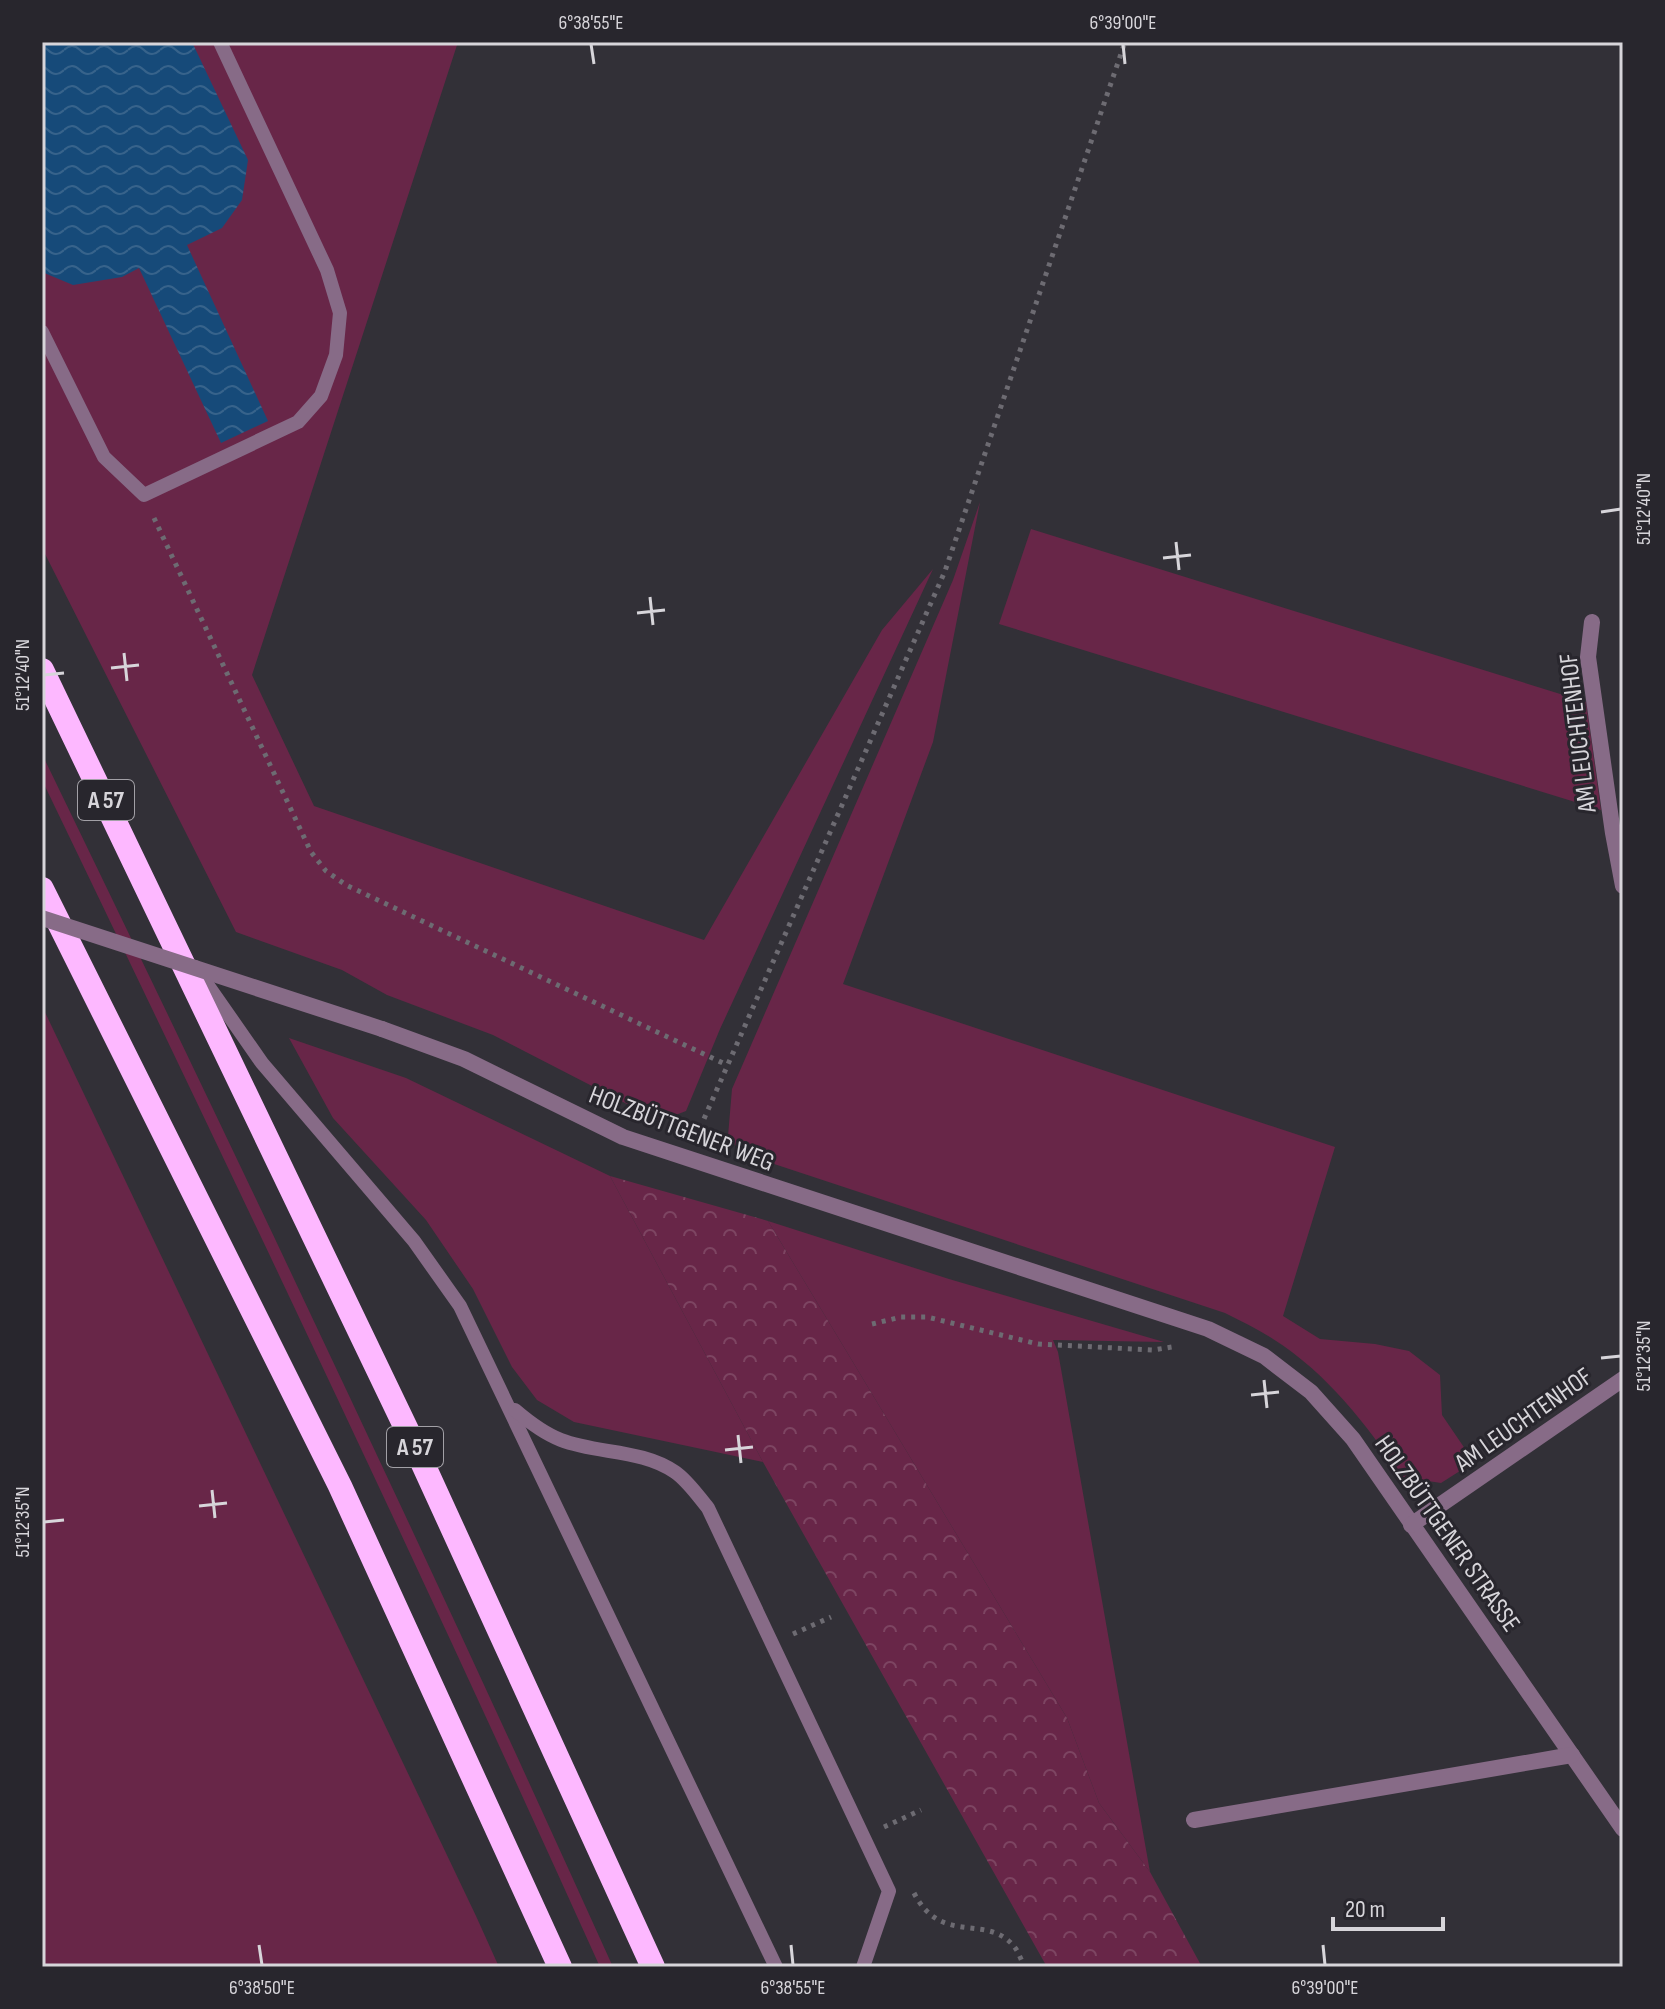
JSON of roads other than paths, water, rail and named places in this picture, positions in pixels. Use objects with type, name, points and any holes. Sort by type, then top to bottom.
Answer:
[{"type":"highway","name":"A 57","points":[[42,670],[418,1453],[653,1967]]},
{"type":"highway","points":[[42,889],[340,1486],[560,1967]]},
{"type":"street","name":"AM LEUCHTENHOF","points":[[1592,622],[1588,657],[1623,886]]},
{"type":"street","name":"HOLZBÜTTGENER WEG","points":[[42,918],[382,1029],[464,1059],[623,1137],[686,1160],[1208,1329],[1264,1356]]},
{"type":"street","name":"HOLZBÜTTGENER STRASSE","points":[[1264,1356],[1311,1392],[1353,1439],[1623,1829]]},
{"type":"street","name":"AM LEUCHTENHOF","points":[[1411,1525],[1623,1379]]},
{"type":"street","points":[[1194,1820],[1572,1755]]},
{"type":"lane","points":[[42,332],[104,457],[144,495],[298,422],[321,396],[336,355],[340,313],[327,270],[220,42]]},
{"type":"lane","points":[[169,931],[262,1063],[438,1272],[460,1306],[776,1967]]},
{"type":"lane","points":[[509,1405],[534,1427],[563,1441],[652,1461],[675,1472],[708,1508],[889,1891],[863,1967]]},
{"type":"water","points":[[42,42],[192,42],[248,160],[242,200],[222,228],[187,245],[268,421],[221,443],[139,268],[122,277],[73,285],[42,272]]}]
